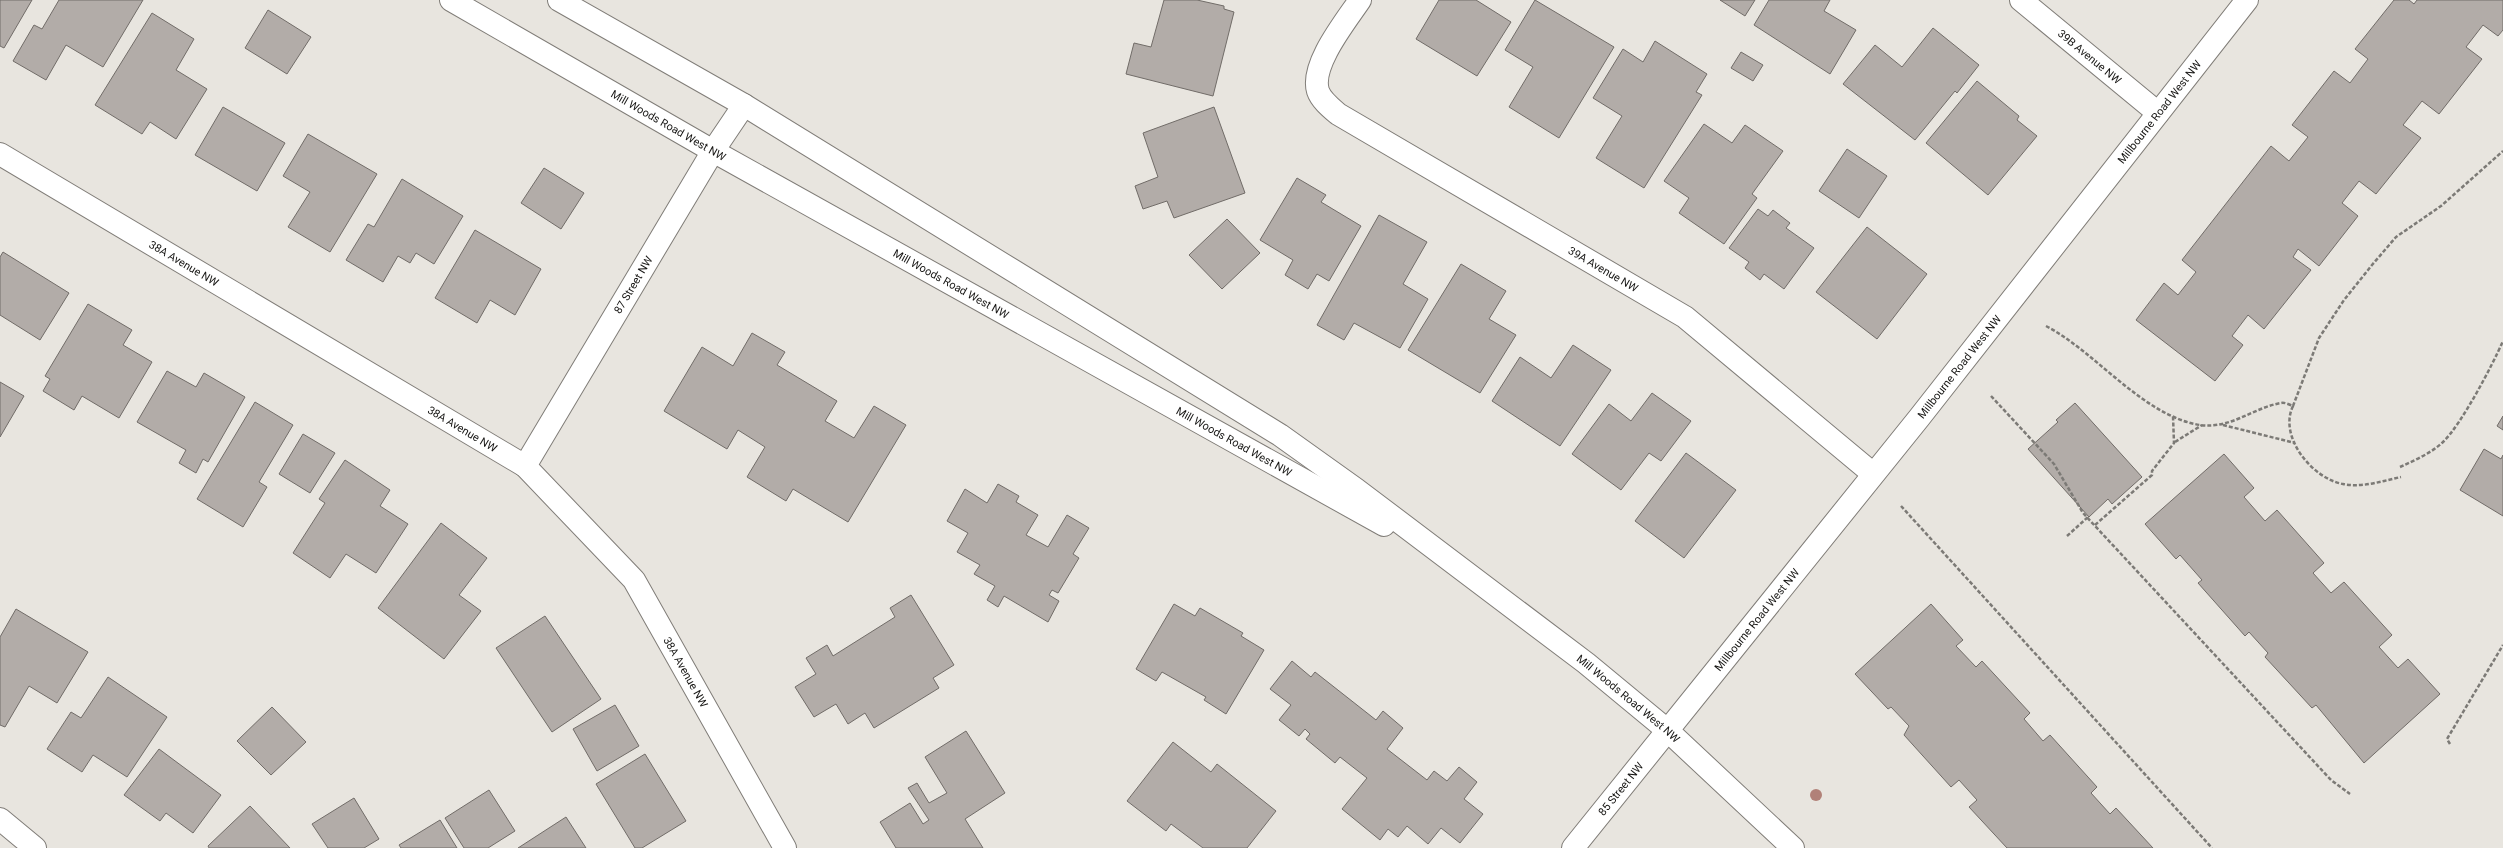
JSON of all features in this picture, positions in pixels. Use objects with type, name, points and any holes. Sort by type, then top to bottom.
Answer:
[{"type":"street","name":"Mill Woods Road West NW","points":[[451,0],[713,151],[1453,563]]},
{"type":"street","name":"Mill Woods Road West NW","points":[[559,0],[744,105],[1280,435],[1586,663],[1667,730],[1793,848]]},
{"type":"street","name":"39A Avenue NW","points":[[1360,0],[1321,61],[1316,78],[1318,91],[1326,104],[1338,114],[1685,317],[1872,473]]},
{"type":"street","name":"39B Avenue NW","points":[[2021,0],[2158,113]]},
{"type":"street","name":"Millbourne Road West NW","points":[[1667,730],[1872,473],[1919,418],[2247,0]]},
{"type":"street","name":"87 Street NW","points":[[525,466],[713,151],[744,105]]},
{"type":"street","name":"38A Avenue NW","points":[[0,154],[525,466],[634,580],[785,848]]},
{"type":"street","name":"85 Street NW","points":[[1573,848],[1667,730]]},
{"type":"street","points":[[0,819],[35,848]]},
{"type":"path","points":[[2401,477],[2367,485],[2342,484],[2317,470],[2295,443],[2290,432],[2289,421],[2293,406],[2319,338],[2344,300],[2372,265],[2396,237],[2441,206],[2503,151]]},
{"type":"path","points":[[2046,326],[2073,344],[2139,396],[2172,415],[2202,425],[2223,424],[2295,443]]},
{"type":"path","points":[[2400,467],[2436,448],[2452,432],[2503,341]]},
{"type":"path","points":[[1991,396],[2054,464],[2094,525],[2331,780],[2350,794]]},
{"type":"path","points":[[2223,424],[2282,402],[2293,406]]},
{"type":"path","points":[[2172,415],[2174,443]]},
{"type":"path","points":[[2094,525],[2152,476],[2152,471],[2174,443],[2202,425]]},
{"type":"path","points":[[1901,506],[2212,848]]},
{"type":"path","points":[[2067,536],[2088,517]]},
{"type":"path","points":[[2450,744],[2447,739],[2503,645]]},
{"type":"building","points":[[0,0],[32,0],[4,48],[0,46]]},
{"type":"building","points":[[59,0],[143,0],[103,67],[66,45],[46,80],[13,61],[34,25],[42,29]]},
{"type":"building","points":[[1164,0],[1197,0],[1224,6],[1224,9],[1234,12],[1213,96],[1126,74],[1134,43],[1151,47]]},
{"type":"building","points":[[1439,0],[1476,0],[1511,22],[1477,76],[1416,39]]},
{"type":"building","points":[[1535,0],[1614,47],[1559,138],[1509,107],[1533,67],[1505,50]]},
{"type":"building","points":[[1720,0],[1755,0],[1745,16]]},
{"type":"building","points":[[1769,0],[1830,0],[1824,11],[1856,30],[1830,74],[1754,25]]},
{"type":"building","points":[[2394,0],[2409,0],[2414,4],[2417,0],[2503,0],[2503,30],[2498,36],[2483,25],[2466,47],[2482,59],[2439,114],[2422,101],[2403,125],[2421,138],[2376,194],[2359,181],[2342,203],[2358,216],[2319,266],[2298,249],[2293,257],[2311,270],[2264,329],[2248,315],[2232,336],[2243,345],[2215,381],[2136,320],[2164,283],[2178,295],[2196,272],[2182,260],[2271,146],[2289,161],[2308,137],[2292,125],[2334,71],[2350,83],[2368,59],[2355,49]]},
{"type":"building","points":[[268,10],[311,37],[287,74],[245,48]]},
{"type":"building","points":[[152,13],[194,39],[176,70],[207,89],[176,139],[150,122],[142,134],[95,105]]},
{"type":"building","points":[[1933,28],[1979,65],[1957,93],[1955,91],[1915,140],[1843,84],[1875,45],[1902,67]]},
{"type":"building","points":[[1655,41],[1707,74],[1696,92],[1702,95],[1644,188],[1596,158],[1622,116],[1593,98],[1623,49],[1643,62]]},
{"type":"building","points":[[1741,52],[1763,65],[1753,81],[1731,68]]},
{"type":"building","points":[[1977,81],[2019,116],[2017,120],[2037,136],[1988,195],[1926,143]]},
{"type":"building","points":[[223,107],[285,143],[257,191],[195,155]]},
{"type":"building","points":[[1214,107],[1245,193],[1174,218],[1167,201],[1143,209],[1135,186],[1158,177],[1143,133]]},
{"type":"building","points":[[1704,124],[1732,143],[1745,125],[1783,151],[1752,194],[1757,198],[1724,244],[1679,213],[1689,198],[1664,181]]},
{"type":"building","points":[[308,134],[377,174],[330,252],[288,227],[310,192],[283,176]]},
{"type":"building","points":[[1847,149],[1887,176],[1859,218],[1819,191]]},
{"type":"building","points":[[544,168],[584,193],[561,229],[521,203]]},
{"type":"building","points":[[1297,178],[1326,195],[1321,202],[1361,226],[1329,281],[1317,274],[1308,289],[1285,275],[1293,260],[1260,240]]},
{"type":"building","points":[[402,179],[463,216],[434,264],[416,253],[410,263],[398,256],[383,282],[346,260],[368,224],[374,227]]},
{"type":"building","points":[[1758,209],[1768,216],[1773,210],[1790,223],[1786,228],[1814,248],[1784,289],[1764,274],[1760,280],[1745,268],[1749,262],[1729,248]]},
{"type":"building","points":[[1379,215],[1427,242],[1403,284],[1428,299],[1400,348],[1354,323],[1344,340],[1317,325]]},
{"type":"building","points":[[1227,219],[1260,253],[1222,289],[1189,255]]},
{"type":"building","points":[[1867,227],[1927,274],[1877,339],[1816,292]]},
{"type":"building","points":[[475,230],[541,269],[515,315],[490,300],[477,323],[435,298]]},
{"type":"building","points":[[3,252],[69,293],[40,340],[0,315],[0,257]]},
{"type":"building","points":[[1461,264],[1506,291],[1489,319],[1516,335],[1480,393],[1408,350]]},
{"type":"building","points":[[88,304],[132,330],[123,345],[152,362],[119,418],[82,396],[74,410],[43,391],[50,379],[45,376]]},
{"type":"building","points":[[752,333],[785,352],[777,365],[837,401],[825,421],[854,438],[874,406],[906,425],[848,522],[793,489],[786,501],[747,477],[765,447],[738,430],[727,449],[664,411],[702,347],[733,366]]},
{"type":"building","points":[[1573,345],[1611,370],[1560,446],[1492,401],[1520,357],[1551,378]]},
{"type":"building","points":[[167,371],[196,387],[204,373],[245,397],[208,462],[203,459],[196,473],[179,463],[186,450],[137,422]]},
{"type":"building","points":[[0,382],[24,396],[0,437]]},
{"type":"building","points":[[1652,393],[1691,421],[1661,461],[1649,453],[1621,490],[1572,454],[1609,404],[1631,421]]},
{"type":"building","points":[[255,402],[293,425],[259,482],[267,487],[243,527],[197,499]]},
{"type":"building","points":[[2075,403],[2142,477],[2112,504],[2108,499],[2089,517],[2028,449],[2058,422],[2056,420]]},
{"type":"building","points":[[2503,416],[2503,430],[2497,426]]},
{"type":"building","points":[[303,434],[335,453],[310,493],[279,474]]},
{"type":"building","points":[[2484,449],[2501,459],[2503,455],[2503,516],[2460,490]]},
{"type":"building","points":[[1686,453],[1736,490],[1684,558],[1635,521]]},
{"type":"building","points":[[2224,454],[2254,488],[2244,497],[2265,521],[2277,510],[2324,563],[2313,573],[2331,593],[2344,582],[2392,635],[2379,647],[2398,668],[2408,659],[2440,694],[2364,763],[2316,705],[2312,708],[2265,657],[2268,653],[2249,632],[2245,636],[2198,583],[2202,580],[2180,555],[2176,559],[2145,524]]},
{"type":"building","points":[[345,460],[390,490],[380,506],[408,524],[376,573],[346,554],[330,578],[293,553],[325,503],[319,499]]},
{"type":"building","points":[[998,484],[1019,496],[1016,502],[1038,515],[1026,535],[1048,547],[1067,515],[1089,528],[1073,554],[1079,558],[1058,593],[1052,590],[1049,595],[1059,601],[1048,622],[1004,596],[998,607],[987,600],[995,586],[974,574],[980,565],[957,552],[968,533],[947,521],[965,489],[987,503]]},
{"type":"building","points":[[441,523],[487,558],[459,595],[481,611],[444,659],[378,608]]},
{"type":"building","points":[[911,595],[954,665],[933,678],[939,688],[874,728],[865,713],[848,724],[836,704],[814,717],[795,687],[816,674],[806,658],[827,645],[833,656],[895,617],[890,608]]},
{"type":"building","points":[[1174,604],[1195,616],[1200,608],[1243,633],[1241,636],[1264,650],[1226,714],[1204,700],[1206,697],[1162,672],[1156,681],[1136,669]]},
{"type":"building","points":[[1931,604],[1963,640],[1956,646],[1976,667],[1982,661],[2030,713],[2024,719],[2043,741],[2050,735],[2097,787],[2091,793],[2110,814],[2116,808],[2153,848],[2007,848],[1969,807],[1977,800],[1959,780],[1951,787],[1904,735],[1909,726],[1891,707],[1888,709],[1855,674]]},
{"type":"building","points":[[16,609],[88,652],[57,703],[29,686],[5,727],[0,725],[0,637]]},
{"type":"building","points":[[545,616],[601,699],[552,732],[496,648]]},
{"type":"building","points":[[1292,661],[1311,677],[1315,672],[1376,720],[1383,711],[1403,728],[1387,749],[1427,780],[1434,771],[1447,781],[1459,767],[1477,782],[1464,799],[1483,814],[1460,843],[1441,828],[1428,844],[1407,826],[1398,837],[1388,829],[1380,840],[1342,809],[1367,778],[1340,757],[1335,763],[1306,739],[1310,734],[1305,729],[1299,736],[1279,720],[1291,705],[1270,689]]},
{"type":"building","points":[[108,677],[167,717],[127,777],[93,755],[82,772],[47,749],[71,712],[81,718]]},
{"type":"building","points":[[615,705],[639,746],[597,771],[573,729]]},
{"type":"building","points":[[272,707],[306,742],[271,775],[237,741]]},
{"type":"building","points":[[966,731],[1005,793],[965,819],[983,848],[896,848],[880,822],[910,803],[923,824],[929,820],[908,788],[917,783],[929,803],[947,793],[925,757]]},
{"type":"building","points":[[1173,742],[1211,772],[1217,764],[1276,811],[1247,848],[1203,848],[1171,824],[1166,831],[1127,801]]},
{"type":"building","points":[[159,749],[221,795],[193,833],[166,813],[160,821],[124,795]]},
{"type":"building","points":[[645,754],[686,821],[642,848],[635,848],[596,784]]},
{"type":"building","points":[[489,790],[515,831],[488,848],[464,848],[445,818]]},
{"type":"building","points":[[354,798],[379,839],[364,848],[328,848],[312,824]]},
{"type":"building","points":[[250,806],[290,848],[209,848],[208,846]]},
{"type":"building","points":[[566,817],[586,848],[518,848]]},
{"type":"building","points":[[440,820],[457,848],[401,848],[399,845]]}]
